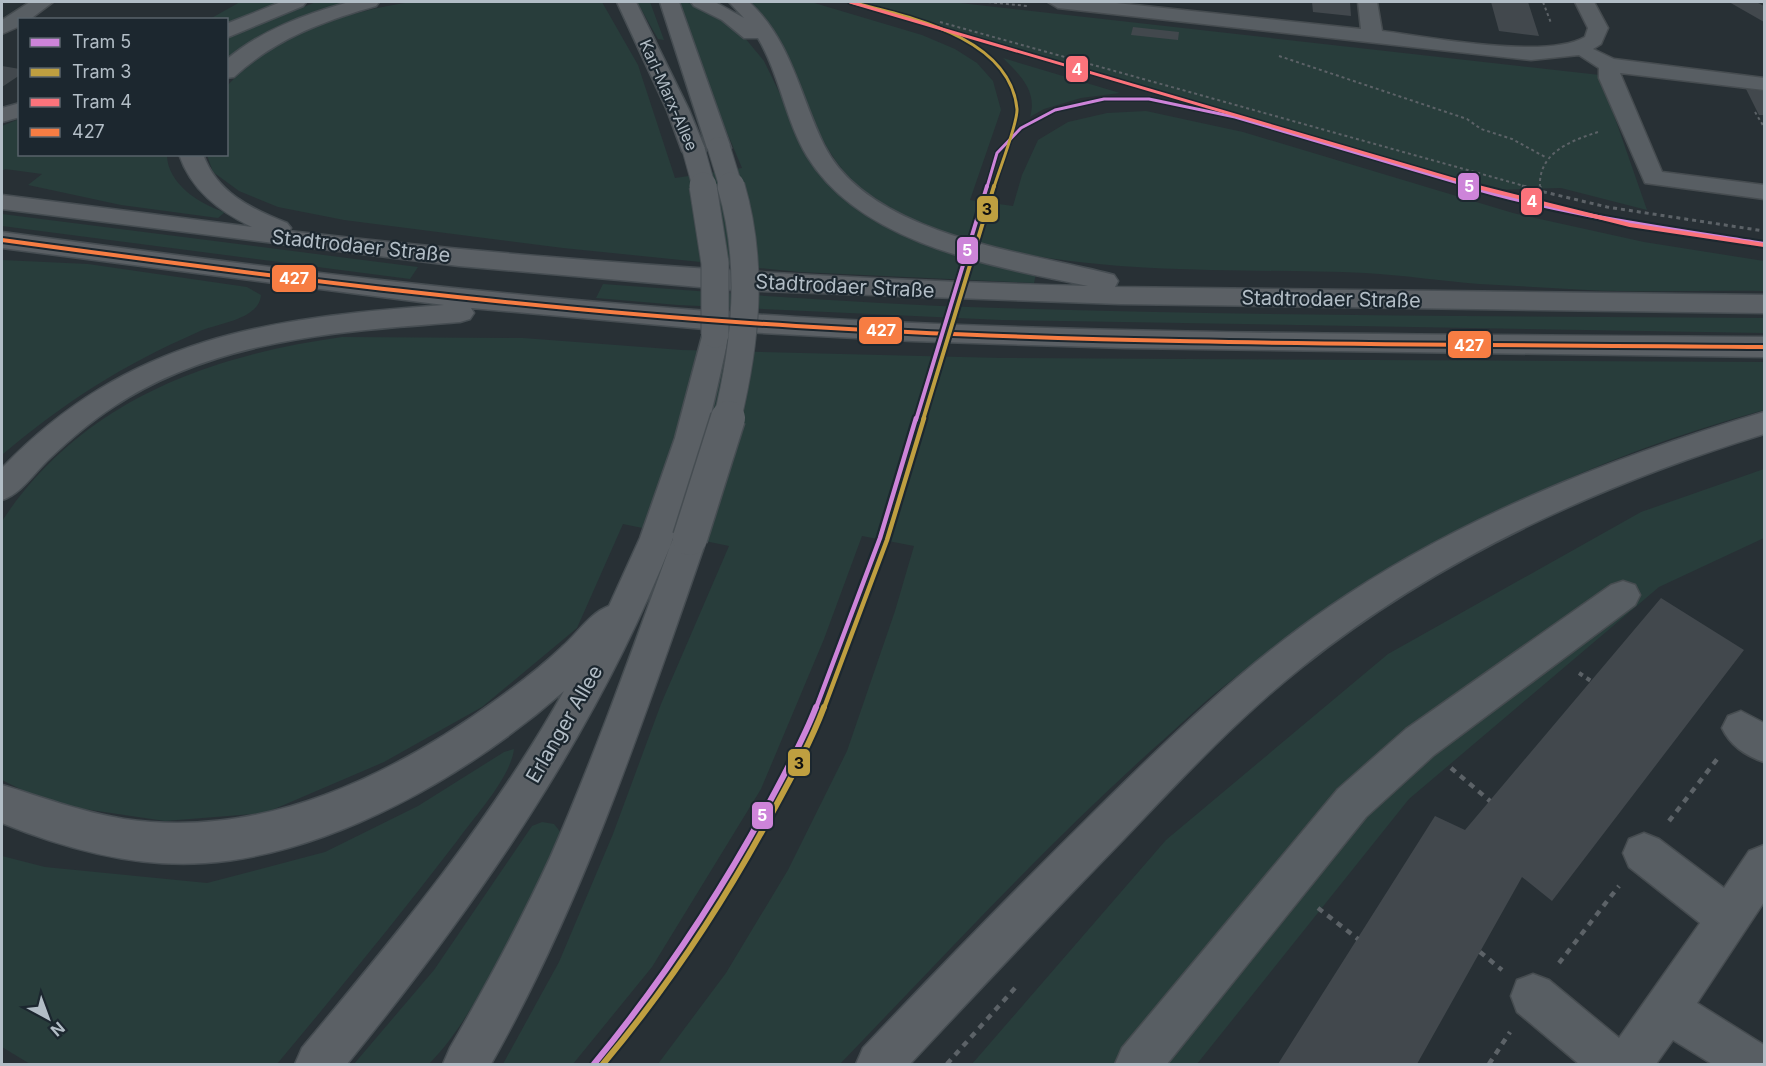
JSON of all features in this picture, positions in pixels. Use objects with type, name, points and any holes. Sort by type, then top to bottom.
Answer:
[{"type":"main road","points":[[228,31],[296,2]]},
{"type":"main road","points":[[228,71],[267,42],[304,24],[369,2]]},
{"type":"main road","name":"Karl-Marx-Allee","points":[[626,2],[678,110],[706,150],[716,248],[715,334]]},
{"type":"main road","name":"Karl-Marx-Allee","points":[[669,2],[706,150],[743,240],[747,302]]},
{"type":"main road","points":[[700,2],[729,16],[747,30],[784,72]]},
{"type":"main road","points":[[738,2],[761,24],[774,46],[821,160],[843,185],[871,207],[948,242],[1172,297]]},
{"type":"main road","points":[[2,115],[18,111]]},
{"type":"main road","points":[[191,156],[194,168],[203,181],[235,207],[270,225],[317,241]]},
{"type":"main road","name":"Stadtrodaer Straße","points":[[2,202],[526,264],[729,281],[934,291],[1172,297],[1764,304]]},
{"type":"main road","name":"Stadtrodaer Straße","points":[[2,240],[346,286],[573,310],[909,332],[1764,346]]},
{"type":"main road","name":"Erlanger Allee","points":[[466,1065],[529,952],[570,863],[676,534],[731,410],[740,364],[747,302]]},
{"type":"main road","points":[[2,488],[59,431],[105,398],[151,373],[198,354],[254,339],[345,322],[467,312],[573,310]]},
{"type":"main road","name":"Erlanger Allee","points":[[318,1065],[381,990],[486,850],[585,695],[633,597],[676,534],[715,334]]},
{"type":"main road","points":[[879,1065],[1023,912],[1160,774],[1222,713],[1291,654],[1390,586],[1497,527],[1652,458],[1764,423]]},
{"type":"main road","points":[[2,804],[40,820],[86,834],[144,842],[206,843],[268,833],[332,813],[435,761],[488,729],[571,663],[633,597]]},
{"type":"street","points":[[2,28],[43,2]]},
{"type":"street","points":[[1058,2],[1186,9],[1372,36],[1532,54],[1558,54],[1580,49],[1594,40],[1598,28],[1586,2]]},
{"type":"street","points":[[1368,2],[1372,36]]},
{"type":"street","points":[[1580,49],[1609,65],[1764,84]]},
{"type":"street","points":[[1609,65],[1610,78],[1653,178],[1764,192]]},
{"type":"street","points":[[1138,1065],[1352,803],[1420,742],[1623,595]]},
{"type":"street","points":[[1644,853],[1728,918]]},
{"type":"street","points":[[1629,1065],[1764,866]]},
{"type":"street","points":[[1520,985],[1614,1065]]},
{"type":"street","points":[[1667,1010],[1753,1065]]},
{"type":"path","points":[[1544,2],[1553,28]]},
{"type":"path","points":[[940,22],[1540,191]]},
{"type":"path","points":[[1272,54],[1467,119],[1481,129],[1512,139],[1547,158]]},
{"type":"path","points":[[1489,1065],[1520,985],[1753,736]]},
{"type":"path","points":[[1420,742],[1490,801]]},
{"type":"path","points":[[1480,951],[1520,985]]},
{"type":"path","points":[[947,1065],[1017,985]]},
{"type":"green space","points":[[240,2],[278,2],[228,24],[228,18],[212,18]]},
{"type":"green space","points":[[316,2],[344,2],[263,34],[228,56],[228,38]]},
{"type":"green space","points":[[412,2],[602,2],[638,65],[675,178],[742,168],[717,109],[679,2],[686,2],[704,9],[740,32],[764,61],[817,170],[849,202],[881,225],[953,255],[1036,274],[1034,283],[799,272],[563,248],[344,220],[278,207],[239,191],[213,172],[207,156],[228,156],[228,85],[266,53],[288,40],[337,19]]},
{"type":"green space","points":[[637,2],[650,2],[664,40],[658,39]]},
{"type":"green space","points":[[750,2],[811,2],[922,35],[955,49],[977,63],[993,81],[1001,110],[970,200],[1013,206],[1022,175],[1038,140],[1068,122],[1107,113],[1146,111],[1243,132],[1513,213],[1644,242],[1764,261],[1764,291],[1587,290],[1479,284],[1365,273],[1175,269],[1108,265],[1043,257],[980,244],[921,223],[869,194],[847,175],[830,152],[768,24]]},
{"type":"green space","points":[[856,2],[951,2],[1600,75],[1647,210],[1561,188],[1492,190]]},
{"type":"green space","points":[[1003,58],[1120,93],[1081,98],[1044,109],[1030,117],[1031,99],[1026,84]]},
{"type":"green space","points":[[18,119],[18,156],[167,156],[168,165],[173,175],[187,191],[205,204],[225,212],[218,218],[121,205],[28,185],[42,174],[5,169],[2,171],[2,126]]},
{"type":"green space","points":[[2,214],[418,267],[410,279],[2,226]]},
{"type":"green space","points":[[2,260],[88,264],[247,287],[261,295],[259,303],[245,315],[170,345],[95,386],[2,455]]},
{"type":"green space","points":[[603,284],[850,301],[1095,311],[1764,318],[1764,333],[1001,320],[678,305],[596,298]]},
{"type":"green space","points":[[342,337],[523,338],[682,350],[1002,358],[1764,362],[1764,410],[1690,432],[1618,458],[1479,520],[1347,597],[1284,640],[1214,694],[1113,786],[994,903],[840,1064],[658,1064],[726,973],[788,870],[847,751],[895,611],[914,546],[862,536],[824,639],[761,789],[652,967],[573,1064],[503,1064],[559,962],[613,834],[661,704],[729,546],[623,524],[577,628],[482,707],[384,762],[265,813],[165,821],[50,804],[2,780],[2,521],[34,480],[69,445],[108,415],[195,372],[292,345]]},
{"type":"green space","points":[[1764,469],[1764,538],[1659,587],[1409,799],[1197,1064],[972,1064],[1166,840],[1388,654],[1641,512]]},
{"type":"green space","points":[[514,749],[506,772],[482,809],[391,926],[277,1064],[30,1064],[2,1047],[2,856],[45,867],[207,883],[325,852],[418,806],[504,752]]},
{"type":"green space","points":[[542,822],[554,824],[562,834],[502,953],[451,1038],[429,1064],[354,1064],[434,970],[532,826]]},
{"type":"building","points":[[1312,2],[1350,2],[1351,16],[1313,12]]},
{"type":"building","points":[[1491,2],[1528,2],[1539,36],[1499,31]]},
{"type":"building","points":[[1729,2],[1756,2],[1764,6],[1764,22]]},
{"type":"building","points":[[1133,27],[1179,32],[1178,40],[1131,35]]},
{"type":"building","points":[[2,66],[18,69],[18,76],[2,87]]},
{"type":"building","points":[[1746,89],[1764,91],[1764,115],[1759,115]]},
{"type":"building","points":[[1661,598],[1744,650],[1552,901],[1522,877],[1417,1064],[1278,1064],[1435,816],[1465,830]]},
{"type":"tram line","name":"4","points":[[850,2],[1505,195],[1630,225],[1764,245]]},
{"type":"tram line","name":"3","points":[[603,1064],[635,1026],[736,879],[812,739],[887,540],[1017,111],[1012,86],[999,65],[979,48],[928,24],[851,2]]},
{"type":"tram line","name":"5","points":[[594,1064],[629,1022],[730,875],[805,736],[880,538],[997,153],[1021,128],[1055,110],[1104,99],[1149,99],[1235,117],[1497,195],[1623,221],[1764,244]]},
{"type":"transit line","name":"427","points":[[2,240],[200,267],[497,302],[796,326],[917,333],[1159,341],[1764,347]]}]
